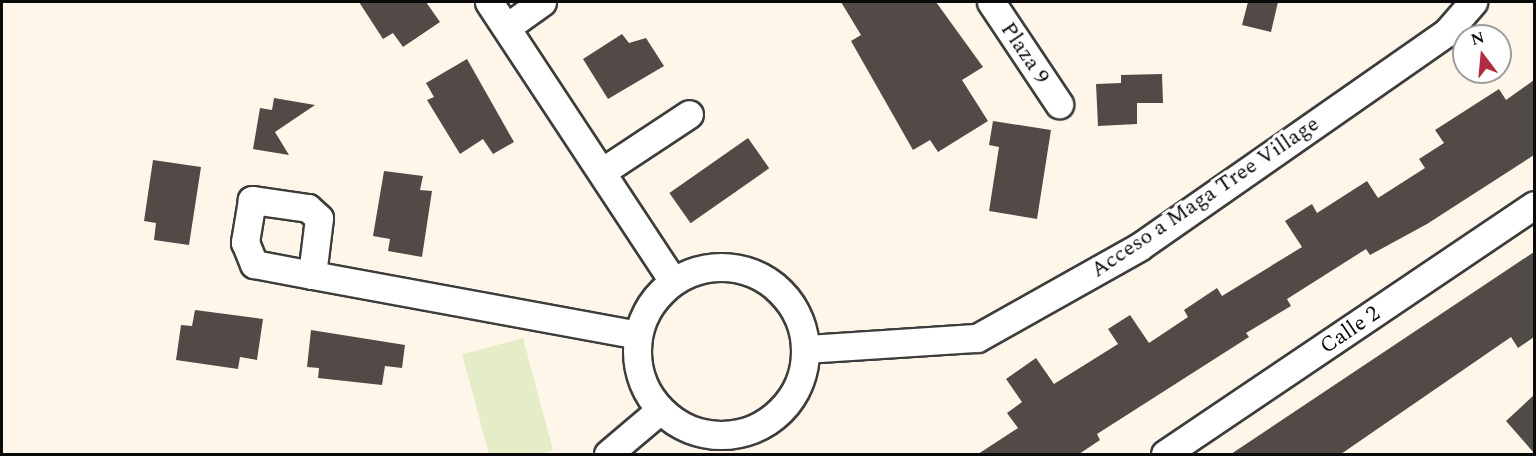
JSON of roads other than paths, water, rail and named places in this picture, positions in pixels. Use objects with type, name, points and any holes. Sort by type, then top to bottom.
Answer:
[{"type":"street","points":[[489,2],[603,171],[673,281]]},
{"type":"street","points":[[507,27],[542,2]]},
{"type":"street","name":"Plaza 9","points":[[991,2],[1059,104]]},
{"type":"street","name":"Acceso a Maga Tree Village","points":[[806,349],[977,338],[1139,247],[1447,32],[1473,2]]},
{"type":"street","points":[[603,171],[689,114]]},
{"type":"street","name":"Calle 2","points":[[1166,454],[1534,205]]},
{"type":"street","points":[[722,267],[770,283],[789,301],[806,349],[801,377],[788,403],[757,426],[711,435],[683,427],[660,410],[639,371],[638,336],[651,305],[673,281],[722,267]]},
{"type":"street","points":[[312,275],[638,336]]},
{"type":"street","points":[[608,454],[660,410]]}]
